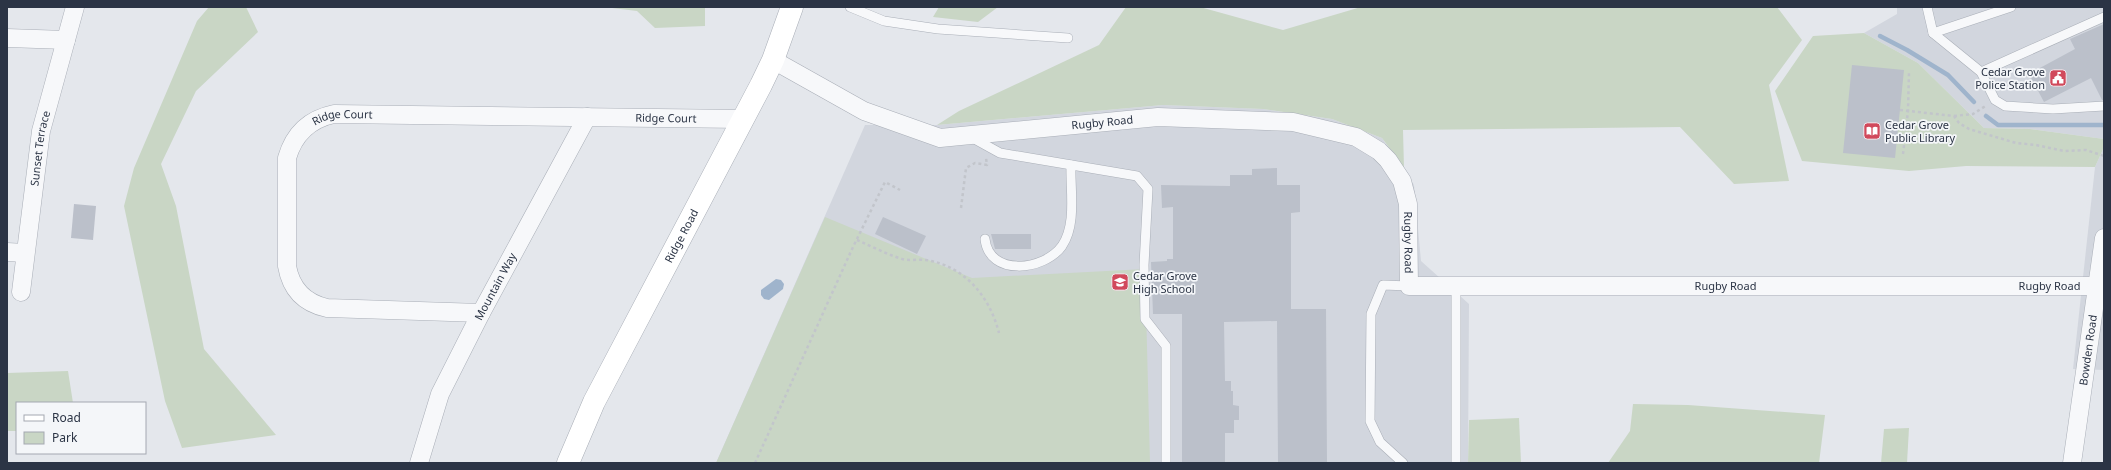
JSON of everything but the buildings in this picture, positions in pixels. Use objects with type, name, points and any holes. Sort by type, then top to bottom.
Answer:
[{"type":"main road","name":"Ridge Road","points":[[568,463],[597,397],[773,60],[792,7]]},
{"type":"street","name":"Sunset Terrace","points":[[21,292],[41,131],[75,7]]},
{"type":"street","points":[[7,38],[66,40]]},
{"type":"street","name":"Rugby Road","points":[[773,60],[864,111],[940,138],[1158,117],[1293,122],[1356,136],[1368,143],[1388,160],[1404,187],[1408,204],[1409,286],[2097,286]]},
{"type":"street","name":"Ridge Court","points":[[481,313],[327,308],[313,304],[302,296],[291,282],[287,266],[287,158],[293,142],[311,123],[334,114],[743,119]]},
{"type":"street","name":"Mountain Way","points":[[420,463],[440,394],[481,313],[586,117]]},
{"type":"street","name":"Bowden Road","points":[[2072,463],[2104,238]]},
{"type":"street","points":[[7,252],[25,253]]},
{"type":"lane","points":[[850,7],[884,21],[938,29],[1068,38]]},
{"type":"lane","points":[[1927,7],[1933,33],[1980,72],[1995,100],[2005,106],[2046,108],[2104,106]]},
{"type":"lane","points":[[1933,33],[2011,7]]},
{"type":"lane","points":[[1980,72],[2104,17]]},
{"type":"lane","points":[[968,135],[1000,154],[1137,176],[1148,189],[1144,265],[1145,319],[1166,346],[1166,463]]},
{"type":"lane","points":[[985,239],[986,250],[991,258],[1001,263],[1028,265],[1042,262],[1052,256],[1061,247],[1070,227],[1071,165]]},
{"type":"lane","points":[[1403,463],[1380,442],[1370,421],[1371,314],[1383,285],[1409,286]]},
{"type":"lane","points":[[1456,287],[1456,463]]},
{"type":"path","points":[[1903,154],[1908,111],[1909,72]]},
{"type":"path","points":[[1900,110],[1954,116],[1973,114],[1995,100]]},
{"type":"path","points":[[1954,116],[1959,123],[1969,129],[2009,141],[2064,151],[2086,150],[2104,156]]},
{"type":"path","points":[[961,208],[966,168],[975,163],[986,166],[987,160]]},
{"type":"path","points":[[755,463],[885,182],[900,190]]},
{"type":"path","points":[[857,240],[903,259],[926,260],[963,275],[982,294],[990,306],[1000,333]]},
{"type":"shaded area","points":[[1897,7],[2104,7],[2104,139],[2030,129],[1984,128],[1918,63],[1864,33],[1897,14]]},
{"type":"shaded area","name":"Cedar Grove High School","points":[[1163,105],[1263,109],[1332,119],[1382,138],[1414,185],[1421,261],[1469,304],[1468,463],[716,463],[865,125],[937,125]]},
{"type":"shaded area","points":[[2104,147],[2104,370],[2073,369],[2095,167]]},
{"type":"green space","points":[[209,7],[246,7],[258,32],[196,91],[161,164],[176,206],[204,349],[276,435],[182,448],[165,401],[124,206],[134,168],[197,21]]},
{"type":"green space","points":[[604,7],[705,7],[705,26],[655,28],[637,11]]},
{"type":"green space","points":[[939,7],[998,7],[978,22],[933,17]]},
{"type":"green space","points":[[1126,7],[1200,7],[1283,30],[1361,7],[1777,7],[1802,40],[1769,85],[1789,181],[1734,184],[1680,127],[1403,130],[1404,168],[1382,138],[1332,119],[1263,109],[1163,105],[937,125],[959,111],[1099,45]]},
{"type":"green space","points":[[1864,33],[1918,63],[1984,128],[2030,129],[2104,139],[2104,147],[2095,167],[1966,166],[1909,171],[1802,161],[1775,91],[1813,36]]},
{"type":"green space","points":[[825,217],[972,278],[1145,269],[1150,463],[716,463]]},
{"type":"green space","points":[[68,371],[73,402],[16,402],[16,431],[7,431],[7,373]]},
{"type":"green space","points":[[1633,404],[1688,405],[1825,415],[1819,463],[1608,463],[1630,431]]},
{"type":"green space","points":[[1519,418],[1521,463],[1468,463],[1469,420]]},
{"type":"green space","points":[[1909,428],[1907,463],[1881,463],[1884,429]]},
{"type":"water","points":[[776,279],[781,280],[784,284],[783,289],[769,300],[764,299],[761,295],[761,290]]},
{"type":"waterway","points":[[1880,36],[1907,50],[1948,75],[1974,102]]},
{"type":"waterway","points":[[1986,116],[1998,125],[2104,125]]},
{"type":"place","name":"Cedar Grove Police Station","points":[[2058,78]]},
{"type":"place","name":"Cedar Grove Public Library","points":[[1872,131]]},
{"type":"place","name":"Cedar Grove High School","points":[[1120,282]]}]
